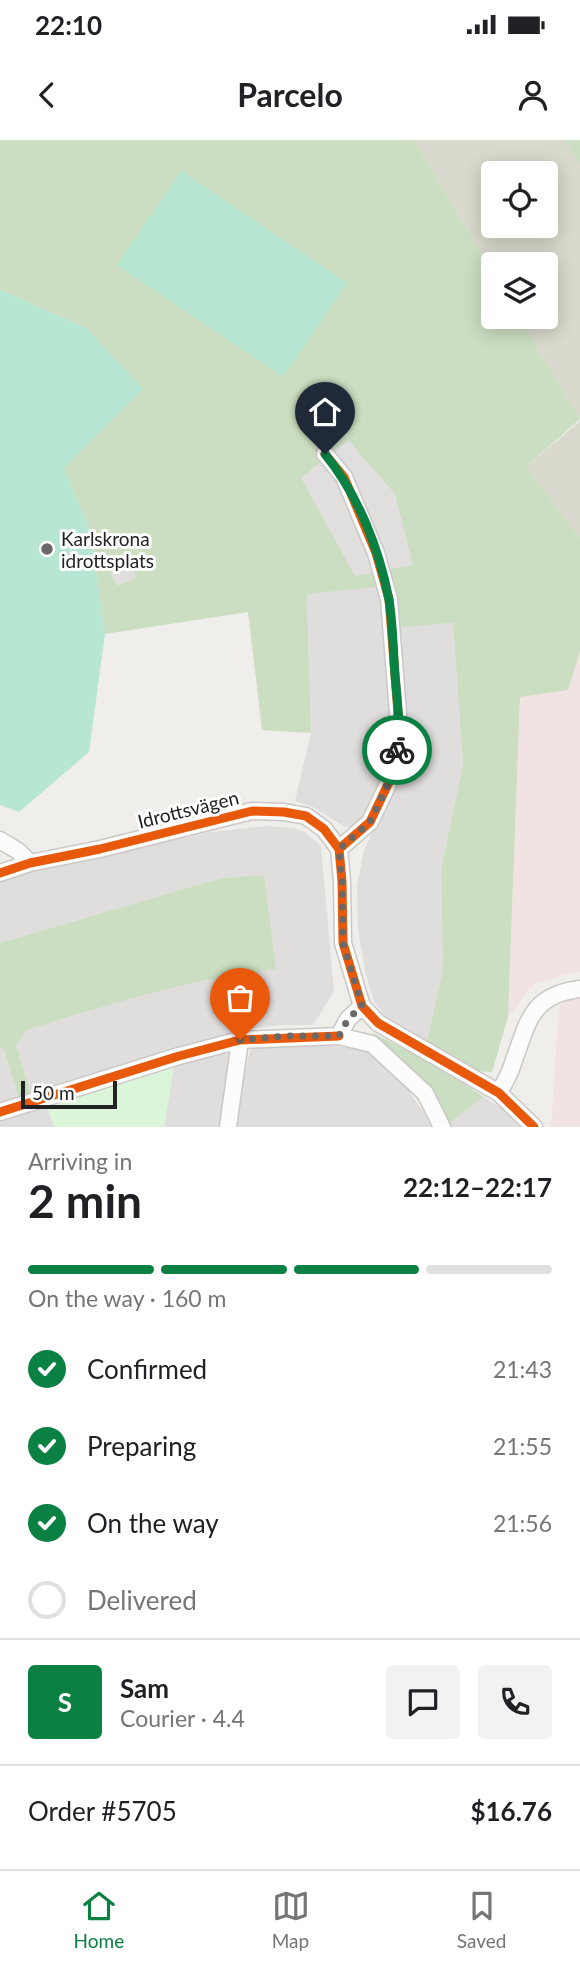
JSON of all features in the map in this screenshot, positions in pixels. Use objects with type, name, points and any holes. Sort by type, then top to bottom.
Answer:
[{"type":"street","points":[[325,454],[344,477],[376,553],[390,609],[398,712],[398,745],[390,780],[370,822],[339,849],[343,943],[362,1006],[378,1023],[499,1093],[534,1127]]},
{"type":"street","name":"Idrottsvägen","points":[[0,873],[30,863],[100,849],[252,811],[306,816],[324,829],[339,849]]},
{"type":"street","points":[[0,840],[18,851],[30,863]]},
{"type":"street","points":[[499,1093],[512,1067],[526,1023],[535,1008],[549,997],[580,989]]},
{"type":"street","points":[[339,1036],[348,1019],[362,1006]]},
{"type":"street","points":[[0,1112],[179,1056],[240,1040],[339,1036],[372,1044],[393,1062],[425,1093],[442,1127]]},
{"type":"street","points":[[228,1127],[240,1040]]},
{"type":"shaded area","points":[[414,140],[564,140],[580,165],[580,419],[526,329],[558,329],[558,252],[481,253]]},
{"type":"shaded area","points":[[580,421],[580,538],[526,467]]},
{"type":"shaded area","points":[[348,440],[395,494],[413,565],[355,576],[301,478]]},
{"type":"shaded area","points":[[131,562],[136,578],[117,586],[110,573]]},
{"type":"shaded area","points":[[380,585],[391,720],[388,753],[378,785],[360,823],[345,827],[313,807],[295,801],[311,733],[307,593]]},
{"type":"shaded area","points":[[453,623],[463,765],[441,869],[443,969],[427,1042],[386,1018],[373,999],[358,929],[357,887],[364,850],[393,790],[404,754],[406,715],[399,627]]},
{"type":"shaded area","points":[[580,651],[580,972],[534,984],[508,1017],[520,696],[568,690]]},
{"type":"shaded area","points":[[266,826],[294,828],[305,832],[321,846],[334,992],[313,1025],[282,1025],[240,1030],[31,1094],[16,1045],[27,1030],[145,993],[225,974],[275,969],[264,875],[221,878],[0,943],[0,880],[212,832]]},
{"type":"shaded area","points":[[580,999],[580,1127],[551,1127],[559,1005]]},
{"type":"shaded area","points":[[300,1042],[367,1050],[400,1078],[433,1127],[234,1127],[238,1095],[252,1045]]},
{"type":"shaded area","points":[[3,1047],[19,1100],[0,1106],[0,1048]]},
{"type":"shaded area","points":[[224,1052],[229,1057],[220,1127],[164,1127],[174,1066]]},
{"type":"shaded area","points":[[484,1097],[516,1118],[524,1127],[448,1127],[447,1125]]},
{"type":"shaded area","points":[[47,1106],[54,1127],[0,1127],[0,1121]]},
{"type":"green space","points":[[0,140],[414,140],[481,253],[481,329],[526,329],[580,419],[526,467],[580,538],[580,651],[568,690],[520,697],[508,1017],[492,1072],[475,1071],[427,1042],[443,969],[441,869],[463,765],[453,623],[399,627],[395,585],[307,594],[311,733],[262,730],[248,612],[105,634],[90,530],[64,468],[86,328],[0,290]]},
{"type":"green space","points":[[564,140],[580,140],[580,165]]},
{"type":"green space","points":[[181,171],[347,283],[283,377],[117,265]]},
{"type":"green space","name":"Karlskrona idrottsplats","points":[[0,290],[86,328],[143,389],[64,468],[90,530],[105,634],[89,752],[19,812],[0,805]]},
{"type":"green space","points":[[264,875],[276,969],[181,985],[27,1030],[16,1045],[31,1094],[19,1100],[3,1047],[0,1048],[0,943],[221,878]]},
{"type":"green space","points":[[371,1032],[435,1065],[484,1097],[447,1125],[421,1078]]},
{"type":"green space","points":[[174,1066],[164,1127],[54,1127],[47,1106]]},
{"type":"cycle path","points":[[325,454],[344,477],[376,553],[389,599],[398,713],[398,745],[390,780],[370,822],[339,849]]},
{"type":"cycle path","points":[[0,873],[30,863],[100,849],[252,811],[306,816],[324,829],[339,849],[343,943],[362,1006],[378,1023],[499,1093],[534,1127]]},
{"type":"cycle path","points":[[0,1112],[179,1056],[240,1040],[339,1036]]},
{"type":"way so far","points":[[240,1040],[339,1036],[348,1019],[362,1006],[343,943],[339,849],[370,822],[390,780],[397,750]]},
{"type":"place","name":"Karlskrona idrottsplats","points":[[47,549]]},
{"type":"route","points":[[325,454],[344,477],[360,513],[376,553],[388,599],[398,712],[397,750]]}]
